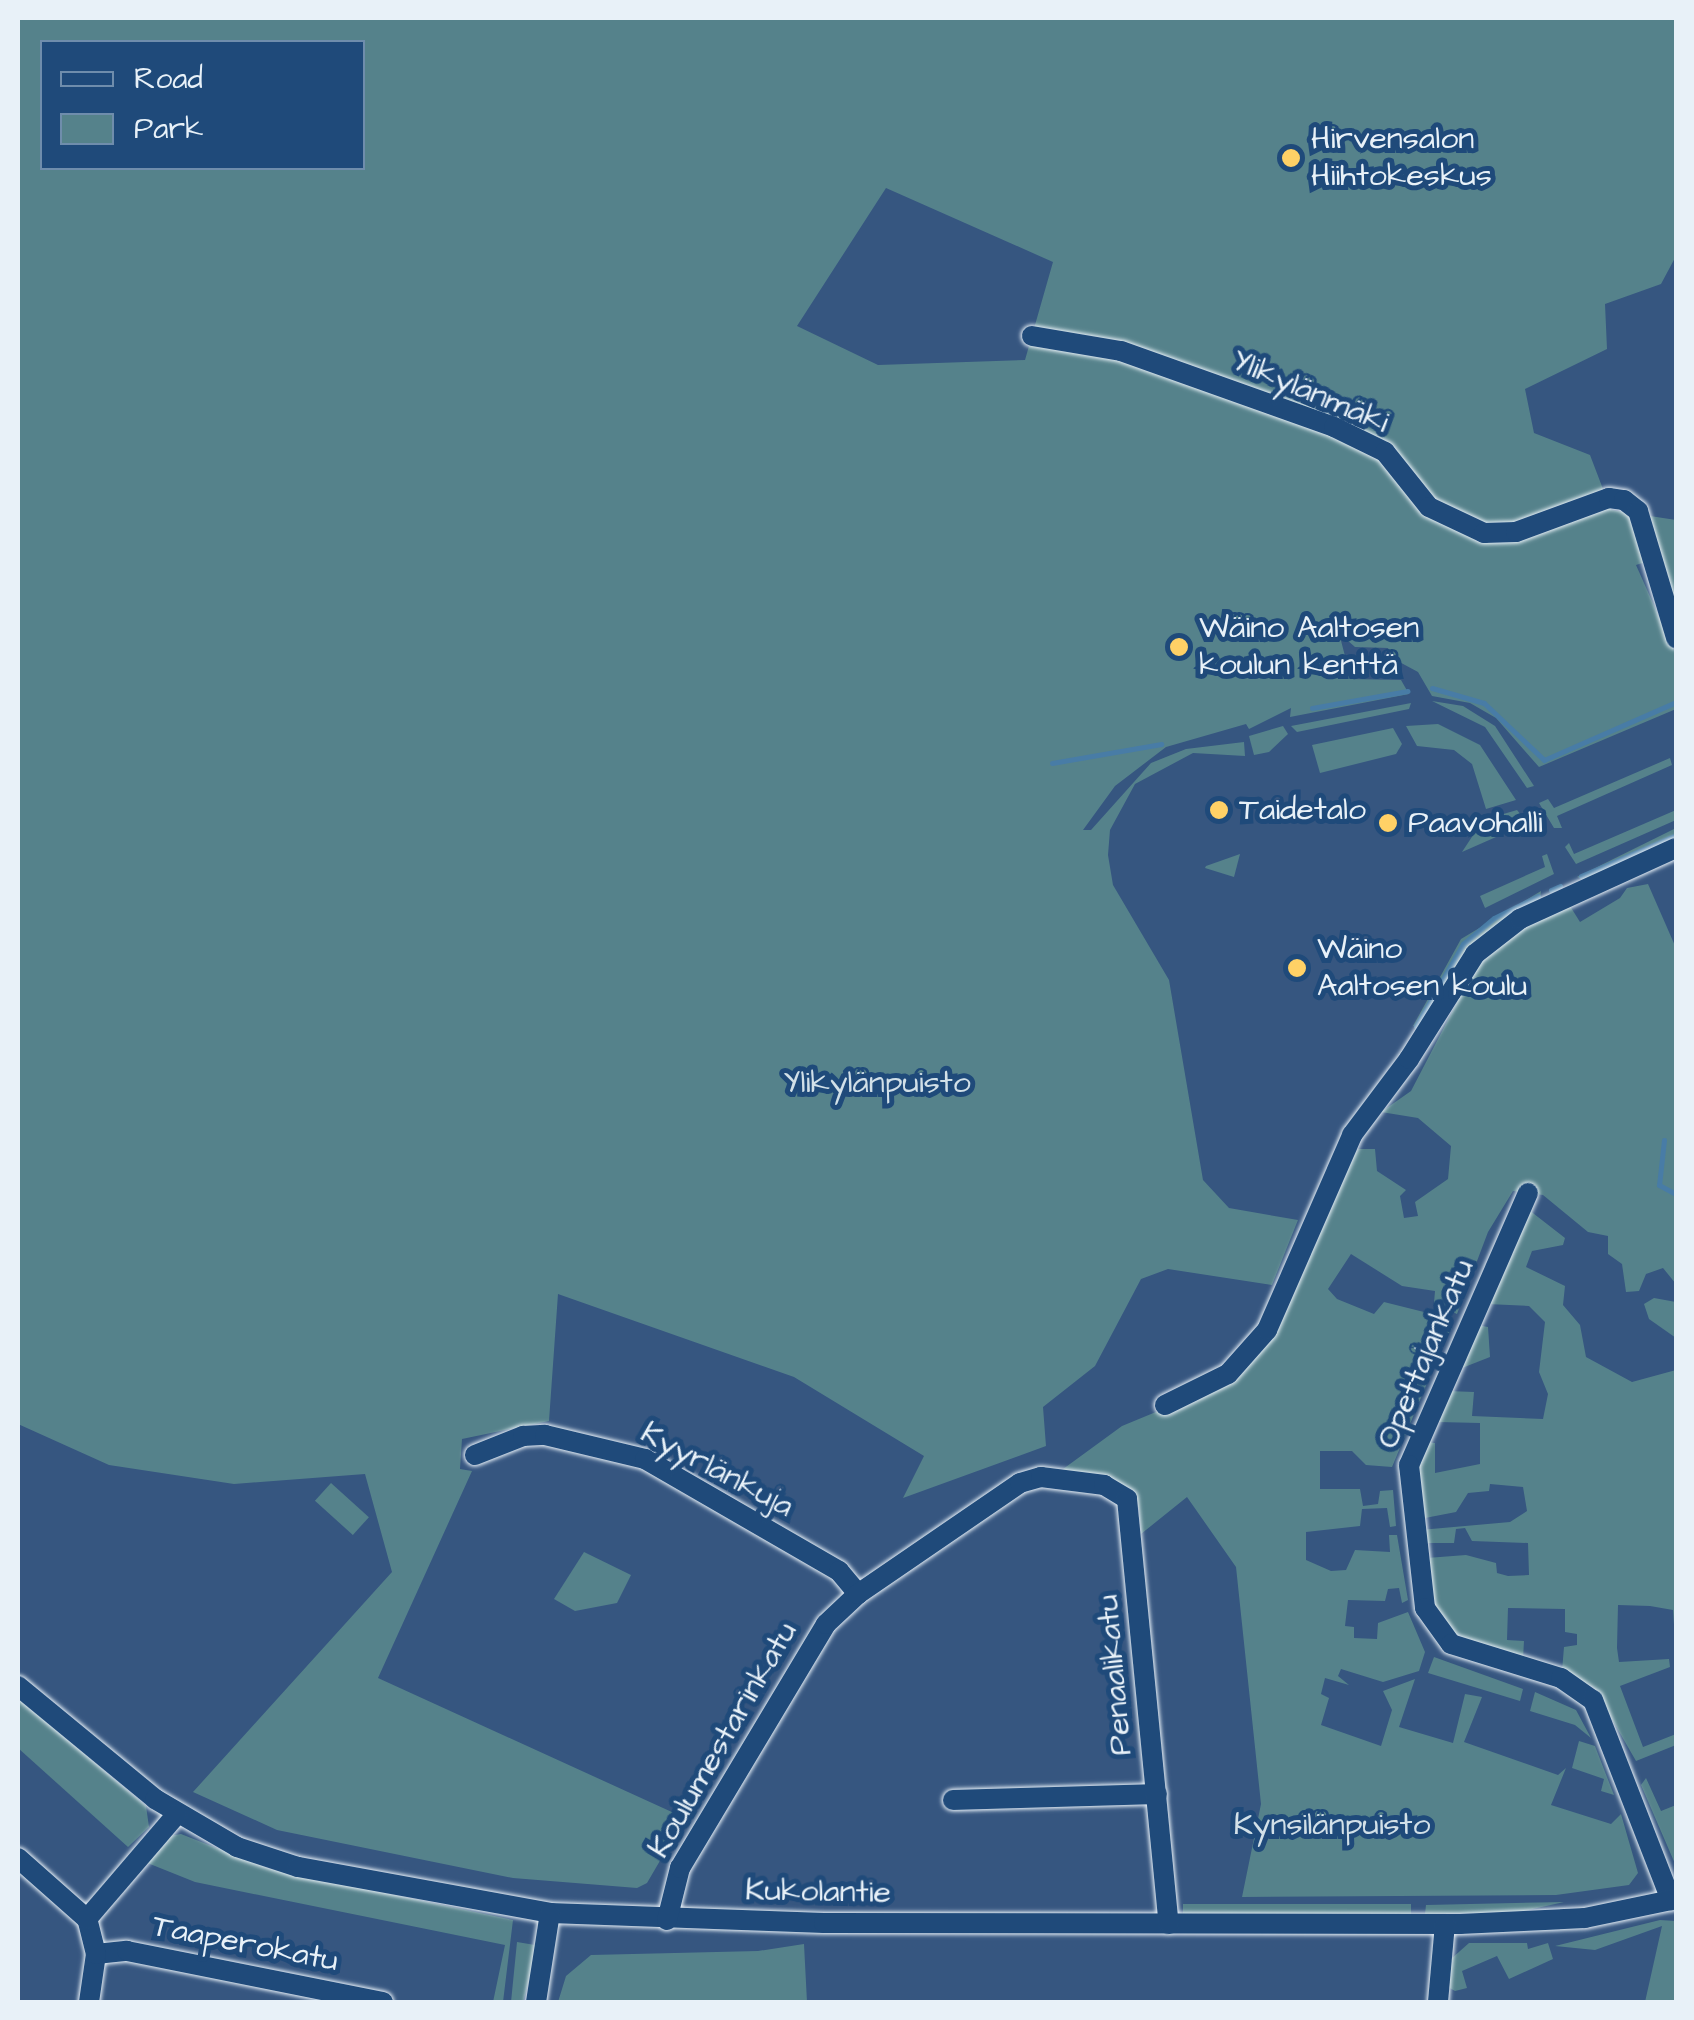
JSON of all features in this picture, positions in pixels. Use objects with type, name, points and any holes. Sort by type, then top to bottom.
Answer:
[{"type":"street","name":"Ylikylänmäki","points":[[1032,336],[1121,351],[1334,427],[1384,452],[1429,507],[1484,533],[1516,532],[1609,498],[1624,500],[1638,510],[1676,638]]},
{"type":"street","points":[[1165,1405],[1228,1374],[1261,1338],[1352,1134],[1410,1059],[1464,968],[1520,919],[1676,848]]},
{"type":"street","name":"Opettajankatu","points":[[1528,1193],[1409,1465],[1425,1608],[1451,1644],[1561,1678],[1593,1700],[1674,1900]]},
{"type":"street","name":"Kyyrlänkuja","points":[[475,1455],[524,1436],[545,1436],[644,1458],[839,1570],[858,1594]]},
{"type":"street","name":"Koulumestarinkatu","points":[[667,1920],[680,1868],[803,1657],[858,1594],[1020,1483],[1053,1478]]},
{"type":"street","name":"Penaalikatu","points":[[1053,1478],[1104,1485],[1126,1499],[1169,1924]]},
{"type":"street","name":"Kukolantie","points":[[18,1686],[177,1814],[216,1838],[298,1867],[550,1913],[667,1920],[1445,1924],[1580,1919],[1674,1900]]},
{"type":"street","points":[[953,1800],[1157,1794]]},
{"type":"street","points":[[86,1919],[177,1814]]},
{"type":"street","points":[[18,1858],[86,1919],[96,1954],[89,2002]]},
{"type":"street","points":[[536,2002],[550,1913]]},
{"type":"street","points":[[1438,2002],[1445,1924]]},
{"type":"street","name":"Taaperokatu","points":[[96,1954],[127,1951],[383,2002]]},
{"type":"green space","name":"Ylikylänpuisto","points":[[18,18],[1676,18],[1676,256],[1661,284],[1605,304],[1607,349],[1525,389],[1534,433],[1590,455],[1611,510],[1676,520],[1676,625],[1655,559],[1636,565],[1676,655],[1676,709],[1539,767],[1496,718],[1470,703],[1432,696],[1418,672],[1392,658],[1388,648],[1355,647],[1339,633],[1351,679],[1401,680],[1409,694],[1290,717],[1291,708],[1249,729],[1246,724],[1166,747],[1115,786],[1083,830],[1091,830],[1151,763],[1186,749],[1244,742],[1245,756],[1193,753],[1135,784],[1110,830],[1108,855],[1113,885],[1169,980],[1203,1180],[1229,1208],[1298,1220],[1272,1285],[1168,1269],[1141,1279],[1095,1366],[1043,1407],[1046,1446],[903,1498],[924,1456],[794,1377],[558,1294],[549,1421],[462,1439],[460,1469],[472,1471],[378,1678],[685,1818],[647,1883],[637,1888],[513,1878],[277,1830],[193,1792],[392,1572],[365,1474],[234,1484],[109,1465],[18,1424]],"holes":[[[886,188],[1053,262],[1025,360],[878,365],[797,326]]]},
{"type":"green space","points":[[1432,701],[1463,706],[1495,726],[1534,786],[1527,788],[1485,727]]},
{"type":"green space","points":[[1411,703],[1409,709],[1297,732],[1291,726]]},
{"type":"green space","points":[[1438,724],[1480,745],[1516,800],[1486,809],[1472,764],[1454,750],[1417,746],[1406,726]]},
{"type":"green space","points":[[1283,726],[1288,734],[1269,752],[1254,755],[1249,736]]},
{"type":"green space","points":[[1393,728],[1402,744],[1396,754],[1320,773],[1312,745]]},
{"type":"green space","points":[[1670,758],[1672,765],[1557,816],[1562,828],[1554,828],[1539,803],[1548,799],[1554,808]]},
{"type":"green space","points":[[1517,810],[1536,833],[1529,836],[1521,826],[1462,852],[1483,820]]},
{"type":"green space","points":[[1676,810],[1676,820],[1576,864],[1565,847],[1569,843],[1574,854]]},
{"type":"green space","points":[[1676,828],[1676,840],[1586,880],[1577,877]]},
{"type":"green space","points":[[1240,854],[1234,877],[1205,868],[1206,866]]},
{"type":"green space","points":[[1547,854],[1554,874],[1485,908],[1480,896],[1545,867],[1542,856]]},
{"type":"green space","name":"Kynsilänpuisto","points":[[1648,884],[1676,948],[1676,1284],[1663,1268],[1646,1274],[1639,1291],[1626,1292],[1622,1264],[1608,1254],[1608,1236],[1588,1232],[1543,1195],[1513,1191],[1488,1232],[1457,1314],[1434,1303],[1435,1291],[1402,1286],[1351,1254],[1328,1289],[1337,1299],[1374,1314],[1384,1302],[1436,1315],[1452,1328],[1426,1371],[1430,1376],[1392,1467],[1366,1465],[1352,1451],[1320,1451],[1320,1489],[1360,1489],[1363,1506],[1378,1504],[1380,1491],[1393,1490],[1396,1526],[1390,1527],[1387,1508],[1362,1509],[1360,1526],[1306,1532],[1306,1560],[1331,1571],[1346,1570],[1355,1550],[1390,1552],[1389,1535],[1397,1535],[1408,1600],[1402,1603],[1399,1588],[1388,1589],[1385,1601],[1348,1600],[1345,1626],[1354,1627],[1354,1638],[1377,1639],[1378,1623],[1408,1612],[1425,1652],[1419,1671],[1383,1682],[1341,1669],[1338,1676],[1349,1685],[1325,1678],[1321,1694],[1329,1698],[1321,1725],[1381,1746],[1392,1710],[1383,1691],[1415,1679],[1399,1727],[1453,1743],[1465,1694],[1482,1697],[1464,1742],[1558,1775],[1566,1768],[1551,1805],[1611,1824],[1621,1814],[1638,1873],[1629,1885],[1556,1895],[1242,1897],[1261,1804],[1236,1567],[1187,1497],[1141,1534],[1139,1508],[1127,1487],[1059,1472],[1122,1426],[1226,1383],[1358,1149],[1375,1149],[1377,1171],[1406,1190],[1400,1196],[1404,1218],[1418,1216],[1415,1202],[1448,1179],[1451,1146],[1418,1118],[1381,1112],[1411,1091],[1476,966],[1522,927],[1570,906],[1580,922],[1620,898],[1627,888]]},
{"type":"green space","points":[[1541,891],[1540,900],[1469,947],[1421,1025],[1413,1026],[1461,939]]},
{"type":"green space","points":[[1529,1210],[1565,1238],[1563,1245],[1532,1251],[1526,1267],[1565,1286],[1563,1305],[1580,1325],[1586,1357],[1632,1382],[1676,1370],[1676,1655],[1673,1610],[1650,1606],[1618,1605],[1617,1648],[1619,1662],[1669,1659],[1670,1667],[1620,1686],[1643,1747],[1676,1734],[1676,1745],[1636,1761],[1594,1688],[1562,1671],[1564,1647],[1577,1645],[1577,1634],[1565,1632],[1565,1609],[1508,1608],[1507,1640],[1524,1641],[1523,1659],[1469,1643],[1437,1620],[1427,1558],[1466,1555],[1496,1563],[1497,1573],[1529,1575],[1528,1543],[1472,1541],[1465,1528],[1456,1529],[1454,1543],[1424,1543],[1420,1530],[1510,1522],[1527,1511],[1523,1487],[1490,1484],[1489,1491],[1468,1493],[1456,1512],[1425,1518],[1415,1478],[1425,1442],[1435,1443],[1435,1473],[1480,1464],[1480,1423],[1438,1422],[1448,1391],[1474,1392],[1472,1416],[1543,1419],[1548,1394],[1539,1372],[1545,1322],[1529,1306],[1487,1304]]},
{"type":"green space","points":[[1654,1298],[1676,1302],[1676,1338],[1649,1319],[1644,1304]]},
{"type":"green space","points":[[1477,1325],[1488,1327],[1490,1357],[1462,1368]]},
{"type":"green space","points":[[331,1483],[369,1517],[353,1535],[315,1501]]},
{"type":"green space","points":[[584,1552],[631,1575],[617,1603],[575,1611],[554,1599]]},
{"type":"green space","points":[[1434,1657],[1523,1689],[1520,1701],[1428,1673]]},
{"type":"green space","points":[[1535,1692],[1576,1710],[1591,1738],[1575,1725],[1530,1711]]},
{"type":"green space","points":[[18,1698],[146,1806],[149,1827],[128,1847],[18,1748]]},
{"type":"green space","points":[[1579,1741],[1595,1746],[1614,1795],[1601,1791],[1604,1779],[1572,1768]]},
{"type":"green space","points":[[1646,1778],[1661,1811],[1676,1805],[1676,1866],[1641,1785]]},
{"type":"green space","points":[[181,1834],[270,1869],[513,1920],[503,2002],[493,2002],[505,1945],[195,1882],[145,1862],[169,1836]]},
{"type":"green space","points":[[1564,1902],[1519,1912],[1425,1914],[1426,1905]]},
{"type":"green space","points":[[1183,1904],[1411,1904],[1411,1914],[1183,1914]]},
{"type":"green space","points":[[1660,1920],[1676,1921],[1676,2002],[1645,2002],[1662,1926],[1595,1950],[1555,1946]]},
{"type":"green space","points":[[517,1942],[535,1945],[534,1963],[523,2002],[511,2002]]},
{"type":"green space","points":[[1469,1943],[1527,1943],[1528,1949],[1548,1943],[1553,1959],[1509,1979],[1497,1956],[1462,1971],[1467,1988],[1455,1991],[1448,1987],[1451,1959]]},
{"type":"green space","points":[[804,1944],[807,2002],[558,2002],[566,1976],[591,1955],[758,1951]]},
{"type":"waterway","points":[[1432,688],[1484,703],[1544,760],[1676,702]]},
{"type":"waterway","points":[[1312,708],[1407,691]]},
{"type":"waterway","points":[[1052,763],[1161,744]]},
{"type":"waterway","points":[[1581,876],[1676,835]]},
{"type":"waterway","points":[[1551,890],[1560,886]]},
{"type":"waterway","points":[[1416,1026],[1463,944],[1494,918],[1538,896]]},
{"type":"waterway","points":[[1664,1140],[1659,1185],[1676,1194]]},
{"type":"place","name":"Hirvensalon Hiihtokeskus","points":[[1291,158]]},
{"type":"place","name":"Wäino Aaltosen koulun kenttä","points":[[1179,647]]},
{"type":"place","name":"Taidetalo","points":[[1219,810]]},
{"type":"place","name":"Paavohalli","points":[[1388,823]]},
{"type":"place","name":"Wäino Aaltosen koulu","points":[[1297,968]]}]
